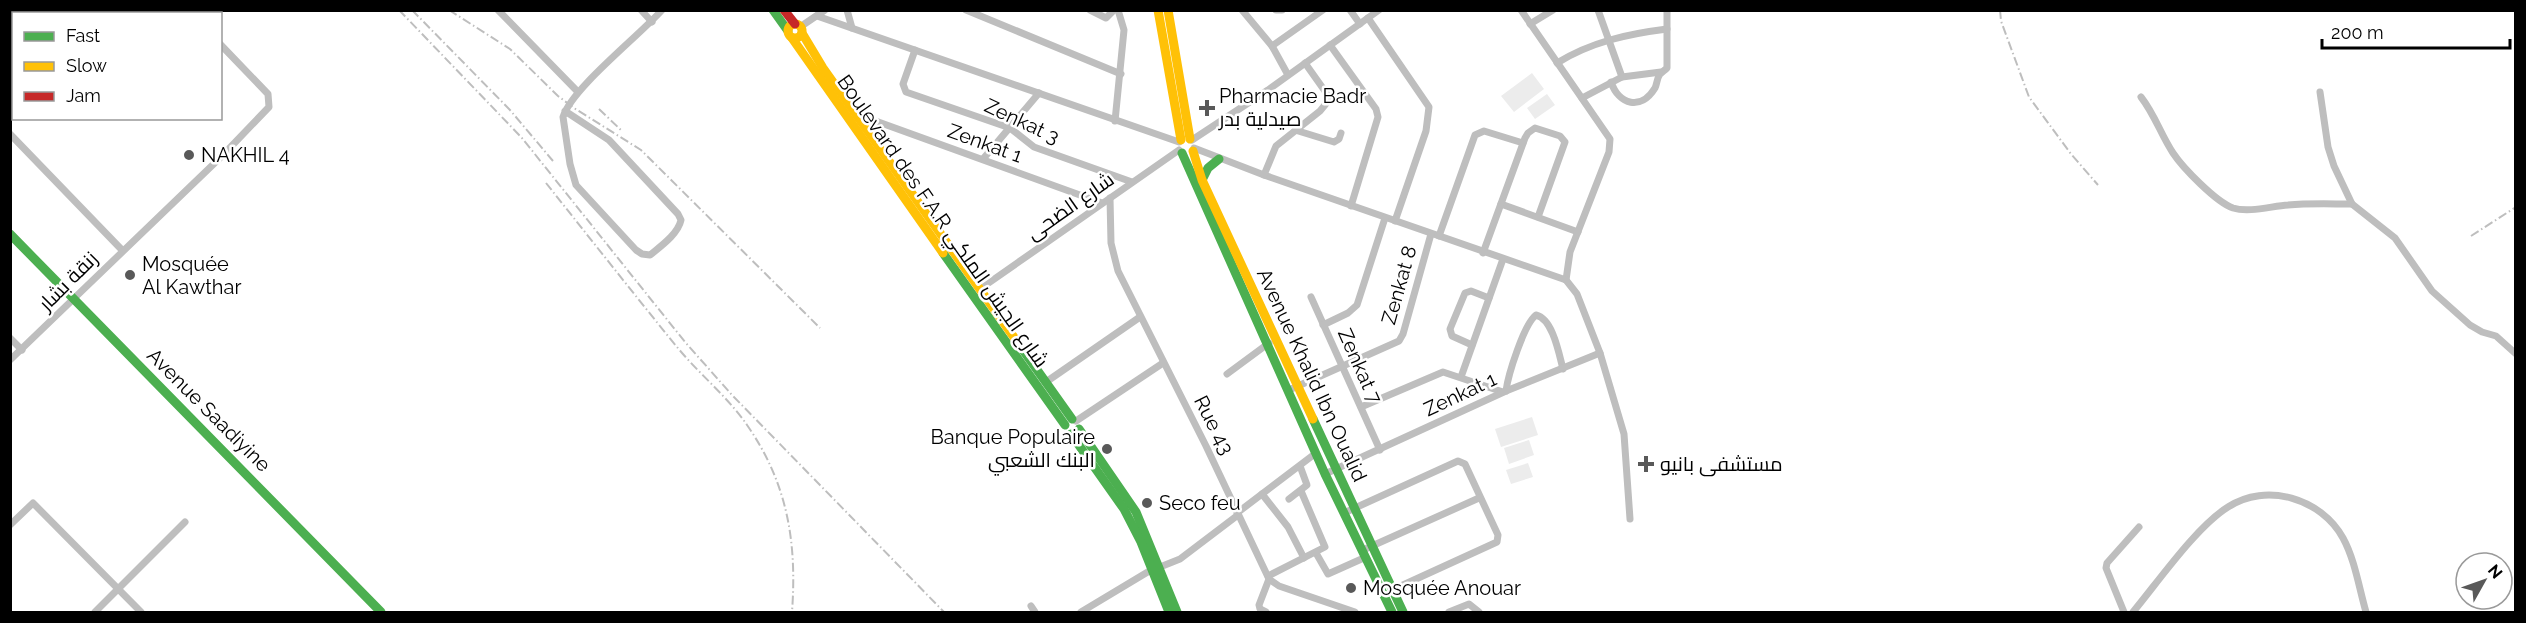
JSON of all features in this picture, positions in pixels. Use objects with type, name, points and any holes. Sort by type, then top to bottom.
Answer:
[{"type":"main road","name":"Boulevard des F.A.R شارع الجيش الملكي","points":[[773,10],[795,31],[823,68],[1046,382],[1107,475],[1177,612]]},
{"type":"main road","name":"Boulevard des F.A.R شارع الجيش الملكي","points":[[784,10],[828,92],[1073,425]]},
{"type":"main road","name":"Avenue Khalid Ibn Oualid","points":[[1158,10],[1186,145],[1273,348],[1354,508],[1367,551],[1392,612]]},
{"type":"main road","name":"Avenue Khalid Ibn Oualid","points":[[1168,10],[1186,145],[1273,348]]},
{"type":"main road","points":[[1202,180],[1208,168],[1219,159]]},
{"type":"main road","name":"Avenue Saadiyine","points":[[10,234],[381,612]]},
{"type":"main road","name":"Avenue Khalid Ibn Oualid","points":[[1293,388],[1316,453],[1344,513],[1392,590],[1403,612]]},
{"type":"main road","name":"Boulevard des F.A.R شارع الجيش الملكي","points":[[1156,569],[1168,612]]},
{"type":"street","points":[[641,10],[652,22]]},
{"type":"street","points":[[565,111],[609,140],[680,216],[679,227],[650,255],[636,250],[576,185],[570,164],[564,124],[565,111],[578,92],[662,10]]},
{"type":"street","points":[[795,31],[825,10]]},
{"type":"street","points":[[847,10],[852,28]]},
{"type":"street","points":[[966,10],[1121,74]]},
{"type":"street","points":[[1090,10],[1106,18],[1116,10],[1124,30],[1115,121]]},
{"type":"street","points":[[1242,10],[1272,46],[1288,75]]},
{"type":"street","points":[[1276,10],[1282,10]]},
{"type":"street","points":[[1272,46],[1323,10]]},
{"type":"street","points":[[1350,10],[1360,24]]},
{"type":"street","name":"شارع الضحى","points":[[980,289],[1132,182],[1226,120],[1379,10]]},
{"type":"street","points":[[1521,10],[1607,133],[1610,145],[1568,260],[1566,280]]},
{"type":"street","points":[[1530,24],[1552,10]]},
{"type":"street","points":[[1598,10],[1622,78]]},
{"type":"street","points":[[1582,98],[1622,78],[1665,71],[1667,10]]},
{"type":"street","points":[[503,12],[578,92]]},
{"type":"street","points":[[817,16],[1186,145],[1219,159],[1483,253],[1566,280],[1577,294],[1600,353],[1624,434],[1630,519]]},
{"type":"street","points":[[1368,18],[1429,107],[1426,131],[1395,221]]},
{"type":"street","points":[[1557,63],[1584,47],[1609,39],[1667,29]]},
{"type":"street","points":[[1330,45],[1376,109],[1378,117],[1351,206]]},
{"type":"street","name":"زنقة بشار","points":[[10,360],[266,112],[270,100],[268,94],[222,46]]},
{"type":"street","name":"Zenkat 3","points":[[915,50],[903,84],[904,91],[1010,128],[1034,147],[1132,182]]},
{"type":"street","points":[[1264,175],[1276,146],[1320,111],[1329,100],[1305,63]]},
{"type":"street","points":[[1611,82],[1619,98],[1625,102],[1636,102],[1646,98],[1655,88],[1661,72]]},
{"type":"street","points":[[2320,92],[2328,147],[2334,166],[2352,204],[2395,238],[2432,291],[2470,325],[2496,336],[2516,354]]},
{"type":"street","points":[[983,159],[1039,93]]},
{"type":"street","points":[[2141,97],[2181,165],[2194,179],[2226,205],[2244,209],[2289,205],[2352,204]]},
{"type":"street","name":"Zenkat 1","points":[[856,114],[1102,203]]},
{"type":"street","points":[[1483,253],[1523,143],[1528,133],[1535,128],[1560,136],[1565,142],[1538,217]]},
{"type":"street","points":[[1295,130],[1334,142],[1339,139],[1341,133]]},
{"type":"street","name":"Zenkat 8","points":[[1293,388],[1394,344],[1401,338],[1435,235],[1475,135],[1484,131],[1523,143]]},
{"type":"street","points":[[10,135],[123,250]]},
{"type":"street","name":"Rue 43","points":[[1110,198],[1115,262],[1269,578]]},
{"type":"street","points":[[1501,204],[1578,232]]},
{"type":"street","points":[[1323,325],[1348,313],[1357,305],[1385,218]]},
{"type":"street","points":[[1461,377],[1503,259]]},
{"type":"street","points":[[1472,345],[1452,336],[1450,329],[1465,293],[1471,291],[1489,298]]},
{"type":"street","name":"Zenkat 7","points":[[1311,297],[1380,450]]},
{"type":"street","points":[[1361,407],[1443,372],[1505,392],[1526,329],[1536,315],[1543,318],[1550,329],[1563,369]]},
{"type":"street","points":[[1046,382],[1140,317]]},
{"type":"street","points":[[10,338],[22,350]]},
{"type":"street","points":[[1227,374],[1273,348]]},
{"type":"street","name":"Zenkat 1","points":[[1325,474],[1505,392],[1600,353]]},
{"type":"street","points":[[1073,425],[1163,363]]},
{"type":"street","points":[[1081,612],[1156,569],[1180,559],[1316,453]]},
{"type":"street","points":[[1344,513],[1462,461],[1497,535],[1495,544],[1392,590]]},
{"type":"street","points":[[1289,499],[1307,485],[1299,466]]},
{"type":"street","points":[[1266,612],[1260,609],[1259,605],[1269,578],[1316,553],[1325,545],[1301,491]]},
{"type":"street","points":[[1262,494],[1288,527],[1304,558]]},
{"type":"street","points":[[2133,612],[2219,513],[2241,499],[2262,494],[2284,495],[2303,502],[2332,523],[2347,548],[2366,612]]},
{"type":"street","points":[[1316,553],[1328,574],[1367,551],[1479,498]]},
{"type":"street","points":[[10,525],[33,503],[141,612]]},
{"type":"street","points":[[95,612],[185,522]]},
{"type":"street","points":[[2124,612],[2106,568],[2139,527]]},
{"type":"street","points":[[1269,578],[1279,586],[1337,610],[1355,612]]},
{"type":"street","points":[[1449,612],[1469,604],[1479,612]]},
{"type":"shaded area","points":[[1532,73],[1544,89],[1514,112],[1501,96]]},
{"type":"shaded area","points":[[1547,94],[1555,105],[1535,119],[1527,108]]},
{"type":"shaded area","points":[[1532,417],[1538,435],[1501,447],[1495,429]]},
{"type":"shaded area","points":[[1529,440],[1534,455],[1509,464],[1504,448]]},
{"type":"shaded area","points":[[1528,463],[1533,477],[1511,484],[1506,470]]},
{"type":"railway","points":[[399,10],[522,138],[685,342],[732,395],[944,612]]},
{"type":"railway","points":[[412,10],[510,110],[553,161]]},
{"type":"railway","points":[[449,10],[510,49],[558,96],[574,108],[641,150],[820,328]]},
{"type":"railway","points":[[2000,10],[2001,21],[2029,97],[2071,154],[2098,185]]},
{"type":"railway","points":[[599,109],[622,131]]},
{"type":"railway","points":[[546,183],[677,347],[739,415],[761,447],[781,492],[787,515],[793,562],[792,612]]},
{"type":"railway","points":[[2471,236],[2516,207]]},
{"type":"traffic: fast","points":[[773,10],[788,31]]},
{"type":"traffic: fast","points":[[1182,153],[1325,474],[1392,612]]},
{"type":"traffic: fast","points":[[1202,180],[1208,168],[1219,159]]},
{"type":"traffic: fast","points":[[10,234],[381,612]]},
{"type":"traffic: fast","points":[[943,253],[1065,425]]},
{"type":"traffic: fast","points":[[1018,343],[1072,419]]},
{"type":"traffic: fast","points":[[1313,419],[1403,612]]},
{"type":"traffic: fast","points":[[1079,429],[1136,512],[1177,612]]},
{"type":"traffic: fast","points":[[1071,434],[1124,509],[1141,542],[1169,612]]},
{"type":"traffic: slow","points":[[1158,10],[1181,140]]},
{"type":"traffic: slow","points":[[1168,10],[1190,139]]},
{"type":"traffic: slow","points":[[795,24],[800,26],[802,31],[800,36],[795,38],[790,36],[788,31],[790,26],[795,24]]},
{"type":"traffic: slow","points":[[802,33],[823,68],[1018,343]]},
{"type":"traffic: slow","points":[[792,38],[943,253]]},
{"type":"traffic: slow","points":[[1193,151],[1202,180],[1313,419]]},
{"type":"traffic: jam","points":[[784,10],[795,24]]},
{"type":"place","name":"Pharmacie Badr صيدلية بدر","points":[[1207,108]]},
{"type":"place","name":"NAKHIL 4","points":[[189,155]]},
{"type":"place","name":"Mosquée Al Kawthar","points":[[130,275]]},
{"type":"place","name":"Banque Populaire البنك الشعبي","points":[[1107,449]]},
{"type":"place","name":"مستشفى بانيو","points":[[1646,464]]},
{"type":"place","name":"Seco feu","points":[[1147,503]]},
{"type":"place","name":"Mosquée Anouar","points":[[1351,588]]}]
